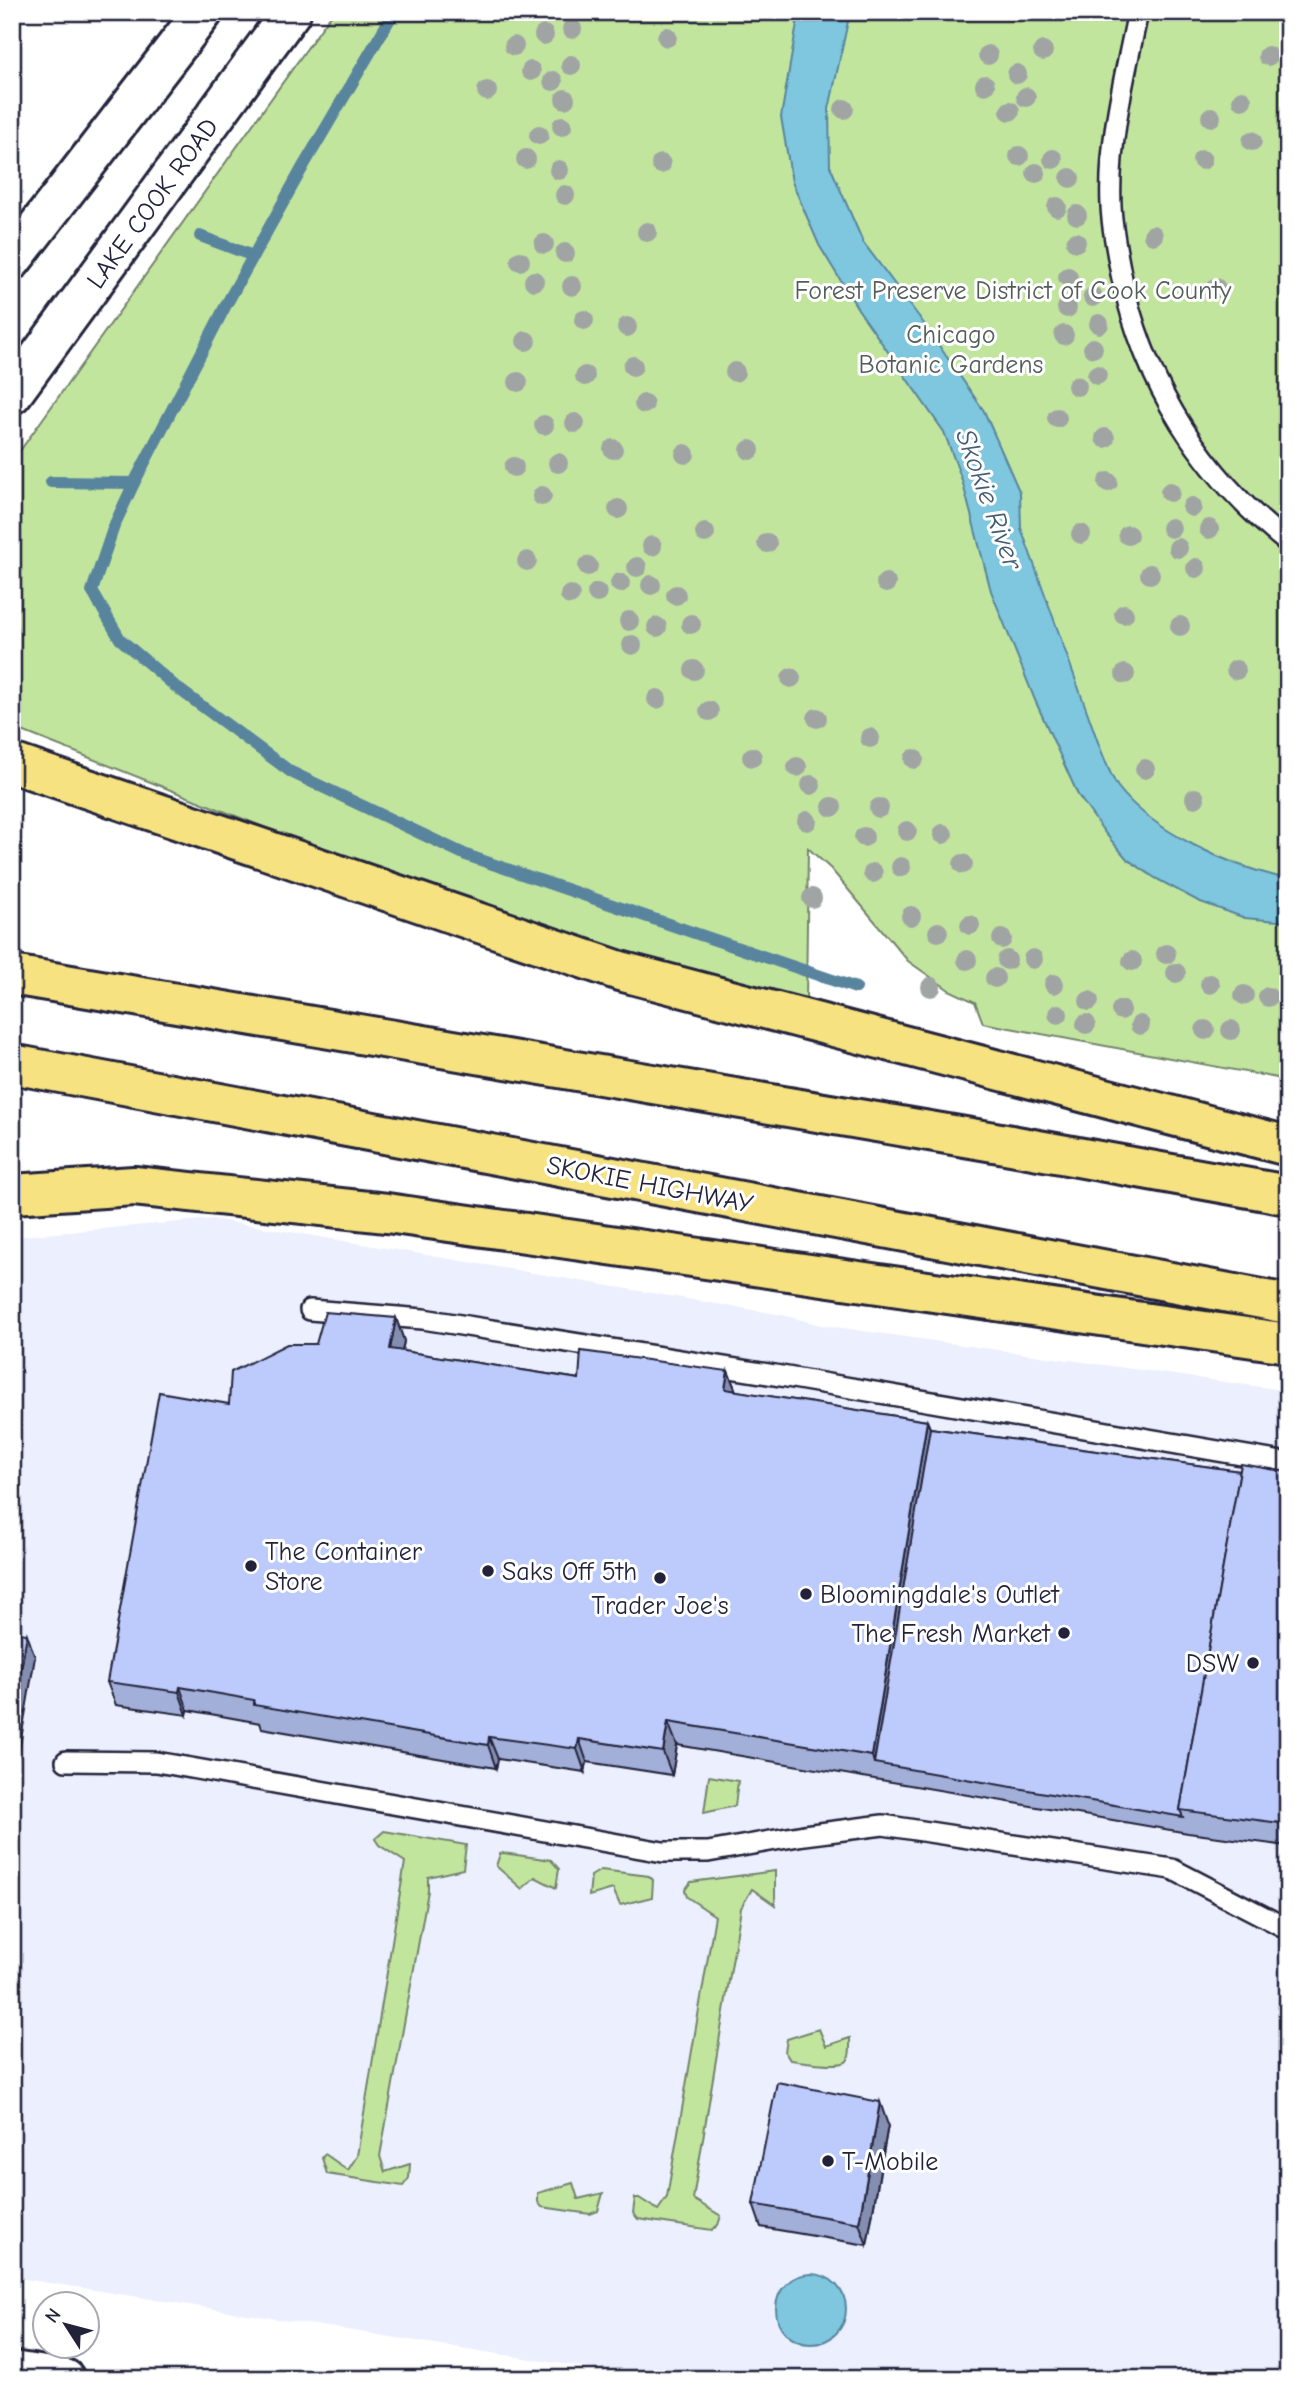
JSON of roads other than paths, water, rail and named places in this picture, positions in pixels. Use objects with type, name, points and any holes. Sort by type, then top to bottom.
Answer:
[{"type":"highway","points":[[12,764],[620,971],[1288,1146]]},
{"type":"highway","points":[[12,975],[986,1140],[1288,1195]]},
{"type":"highway","name":"SKOKIE HIGHWAY","points":[[12,1064],[1288,1304]]},
{"type":"highway","points":[[12,1194],[134,1186],[387,1213],[1288,1343]]},
{"type":"main road","points":[[12,260],[203,12]]},
{"type":"main road","name":"LAKE COOK ROAD","points":[[12,394],[291,12]]},
{"type":"main road","points":[[12,2371],[65,2379]]},
{"type":"lane","points":[[1138,12],[1118,108],[1112,154],[1111,206],[1115,246],[1129,311],[1151,372],[1168,405],[1200,453],[1237,498],[1288,543]]},
{"type":"lane","points":[[310,1310],[423,1319],[1288,1462]]},
{"type":"lane","points":[[66,1761],[156,1762],[663,1852],[708,1852],[804,1835],[883,1825],[1172,1869],[1288,1929]]},
{"type":"water","name":"Skokie River","points":[[799,12],[850,12],[829,109],[830,166],[863,242],[920,318],[984,411],[1020,493],[1021,528],[1113,779],[1133,804],[1172,833],[1219,857],[1288,879],[1288,922],[1245,918],[1198,901],[1155,878],[1127,859],[1078,795],[1035,700],[991,591],[962,480],[944,432],[858,309],[819,245],[792,182],[781,117]]},
{"type":"water","points":[[811,2274],[836,2284],[846,2309],[836,2334],[811,2344],[786,2334],[776,2309],[786,2284]]},
{"type":"waterway","points":[[394,12],[226,305],[134,483],[114,526],[92,591],[120,639],[176,687],[291,772],[466,855],[856,988]]},
{"type":"waterway","points":[[200,236],[253,256]]},
{"type":"waterway","points":[[51,482],[134,483]]},
{"type":"place","name":"The Container Store","points":[[251,1566]]},
{"type":"place","name":"Saks Off 5th","points":[[488,1571]]},
{"type":"place","name":"Trader Joe's","points":[[660,1578]]},
{"type":"place","name":"Bloomingdale's Outlet","points":[[806,1594]]},
{"type":"place","name":"The Fresh Market","points":[[1064,1633]]},
{"type":"place","name":"DSW","points":[[1253,1663]]},
{"type":"place","name":"T-Mobile","points":[[828,2161]]},
{"type":"park label","name":"Forest Preserve District of Cook County","points":[[1013,290]]},
{"type":"park label","name":"Chicago Botanic Gardens","points":[[951,349]]}]
